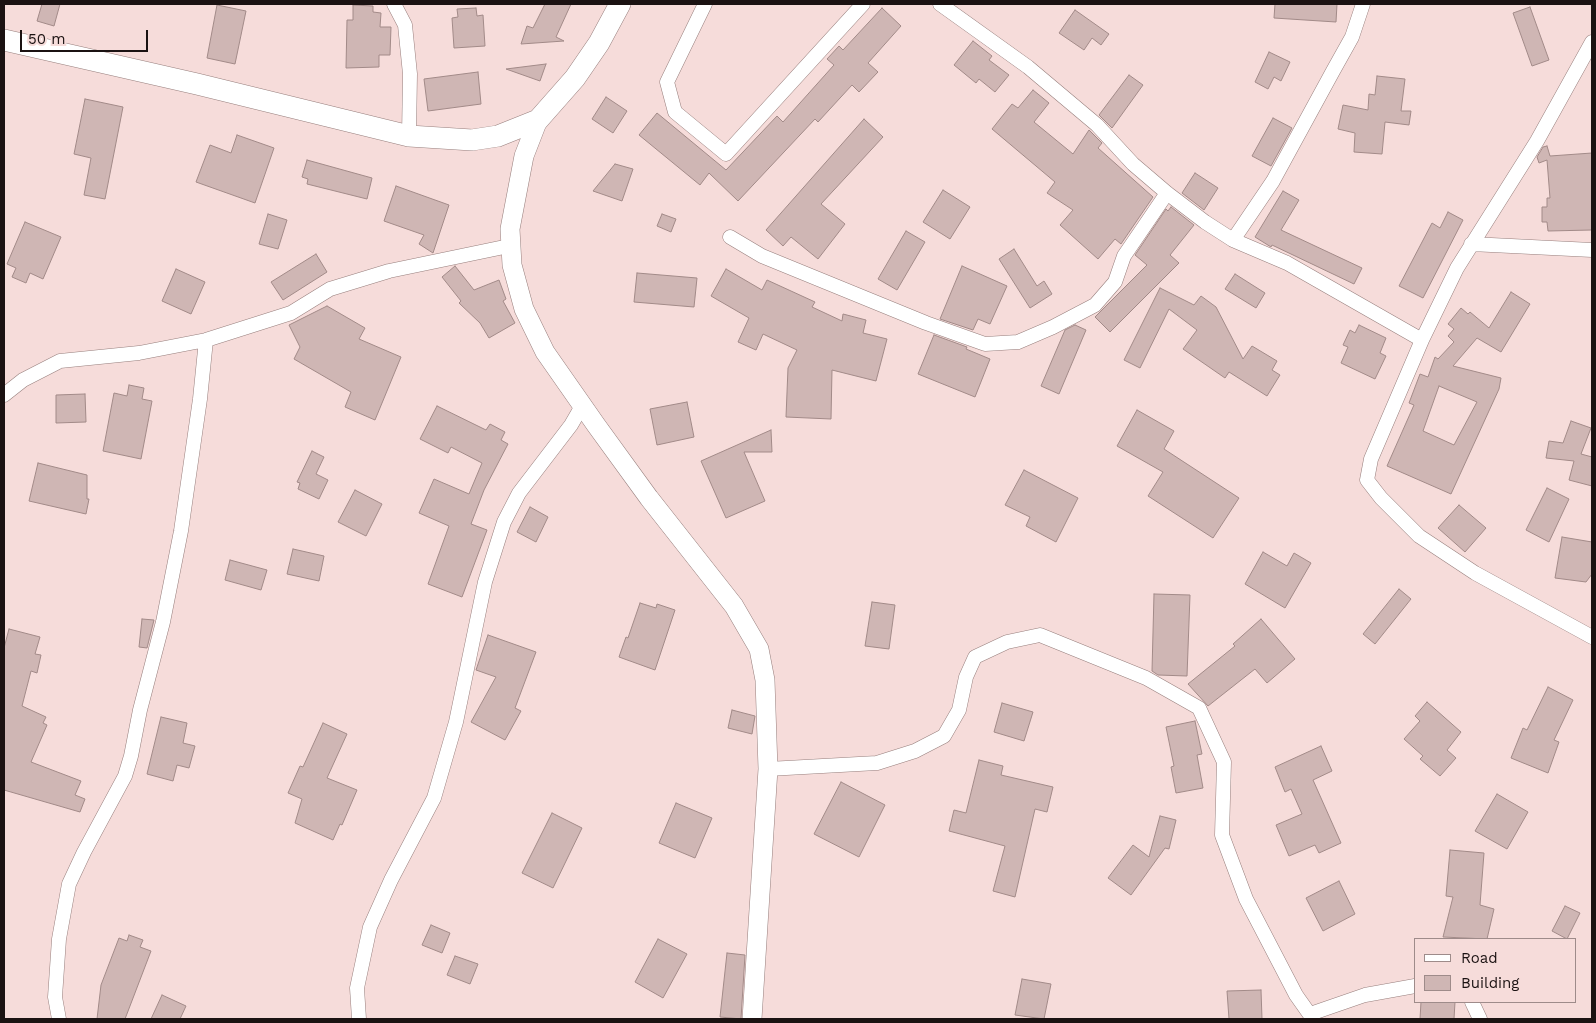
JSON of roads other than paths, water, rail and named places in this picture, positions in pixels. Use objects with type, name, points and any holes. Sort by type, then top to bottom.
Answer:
[{"type":"main road","points":[[620,4],[599,43],[575,78],[538,120],[524,156],[517,186],[509,246],[515,281],[533,330],[546,352],[582,406],[649,498],[734,606],[759,649],[765,680],[768,769],[752,1019]]},
{"type":"main road","points":[[4,40],[188,81],[409,136],[472,140],[498,136],[538,120]]},
{"type":"street","points":[[394,4],[405,25],[410,74],[409,136]]},
{"type":"street","points":[[705,4],[667,82],[675,112],[726,154],[864,4]]},
{"type":"street","points":[[940,4],[1028,67],[1097,125],[1133,164],[1205,222],[1233,240],[1288,263],[1422,340]]},
{"type":"street","points":[[1233,240],[1273,181],[1329,80],[1352,37],[1363,4]]},
{"type":"street","points":[[1592,42],[1537,141],[1471,244],[1422,340],[1371,459],[1368,480],[1381,498],[1419,536],[1475,573],[1592,637]]},
{"type":"street","points":[[730,237],[762,256],[926,324],[985,344],[1018,342],[1053,327],[1095,305],[1116,282],[1124,256],[1167,193]]},
{"type":"street","points":[[1471,244],[1592,250]]},
{"type":"street","points":[[4,395],[23,380],[60,361],[139,353],[206,340],[291,313],[330,289],[389,271],[509,246]]},
{"type":"street","points":[[60,1019],[55,997],[59,939],[69,884],[125,776],[131,756],[140,710],[163,622],[181,531],[206,340]]},
{"type":"street","points":[[359,1019],[357,988],[366,940],[391,880],[434,798],[456,722],[486,582],[504,522],[519,492],[571,425],[582,406]]},
{"type":"street","points":[[768,769],[877,763],[915,750],[944,736],[959,710],[966,677],[975,656],[1007,642],[1040,635],[1146,678],[1199,708],[1224,762],[1222,835],[1246,900],[1296,995],[1312,1017],[1365,995],[1414,986]]},
{"type":"street","points":[[1472,1003],[1480,1019]]}]
